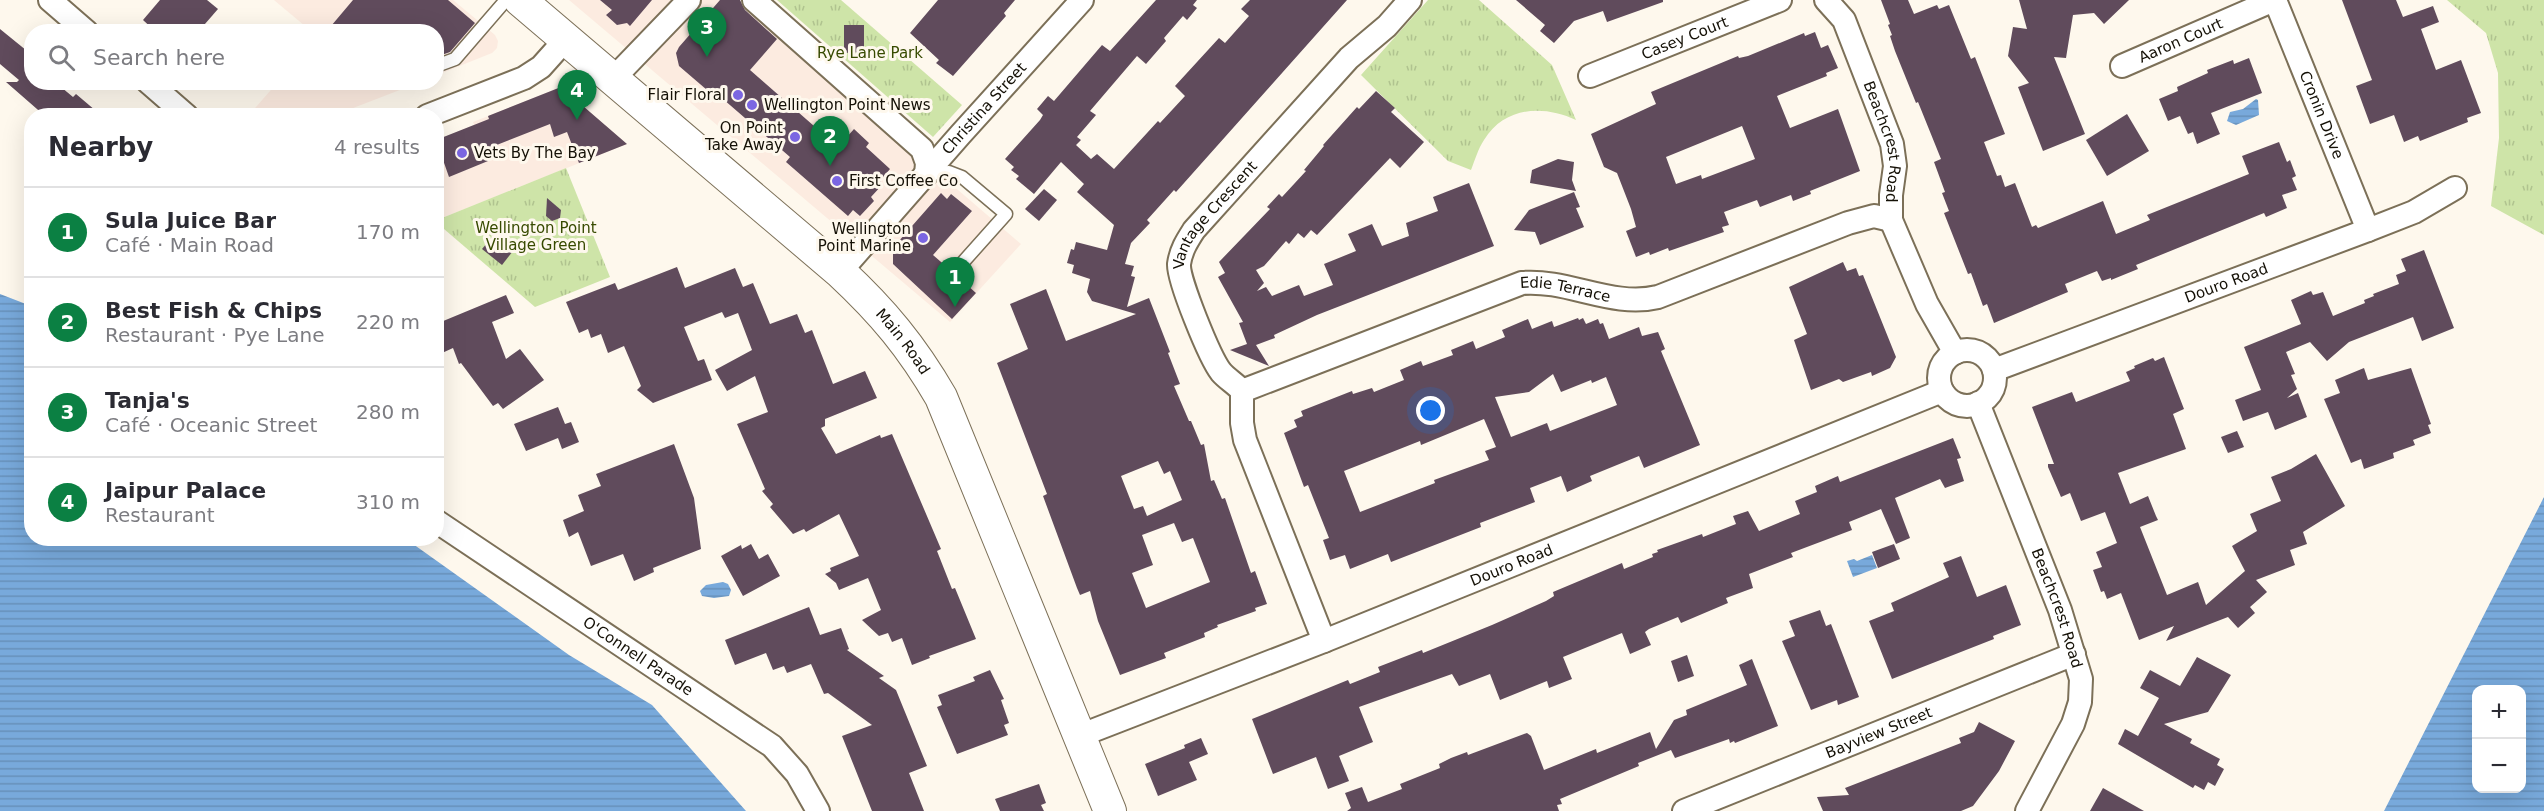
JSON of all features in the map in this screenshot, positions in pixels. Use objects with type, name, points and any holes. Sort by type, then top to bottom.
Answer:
[{"type":"main road","name":"Main Road","points":[[520,0],[840,273],[869,299],[906,341],[942,397],[1110,811]]},
{"type":"street","points":[[50,0],[78,24]]},
{"type":"street","points":[[613,79],[689,0]]},
{"type":"street","points":[[754,0],[922,149],[927,163],[926,175]]},
{"type":"street","name":"Christina Street","points":[[840,273],[960,135],[1083,0]]},
{"type":"street","name":"Vantage Crescent","points":[[1242,391],[1222,374],[1214,359],[1183,284],[1179,266],[1182,248],[1194,230],[1349,58],[1387,26],[1410,0]]},
{"type":"street","name":"Casey Court","points":[[1590,76],[1780,0]]},
{"type":"street","name":"Beachcrest Road","points":[[1826,0],[1844,20],[1892,144],[1895,166],[1891,195],[1891,220],[1928,304],[1955,353]]},
{"type":"street","name":"Aaron Court","points":[[2122,66],[2275,0]]},
{"type":"street","name":"Cronin Drive","points":[[2275,0],[2368,230]]},
{"type":"street","points":[[444,109],[524,78],[541,67],[566,39]]},
{"type":"street","points":[[157,90],[178,108]]},
{"type":"street","name":"Douro Road","points":[[1994,370],[2414,212],[2455,188]]},
{"type":"street","name":"Edie Terrace","points":[[1242,391],[1522,283],[1542,281],[1627,300],[1643,301],[1848,223],[1874,216],[1891,220]]},
{"type":"street","points":[[1968,350],[1982,354],[1994,370],[1992,390],[1978,403],[1958,404],[1951,401],[1942,391],[1939,377],[1941,369],[1949,357],[1955,353],[1968,350]]},
{"type":"street","points":[[1242,391],[1242,423],[1245,440],[1324,641]]},
{"type":"street","name":"Douro Road","points":[[1079,736],[1324,641],[1942,391]]},
{"type":"street","name":"Beachcrest Road","points":[[1978,403],[2060,610],[2081,679],[2080,702],[2073,724],[2027,811]]},
{"type":"street","name":"O'Connell Parade","points":[[444,527],[772,746],[797,774],[818,811]]},
{"type":"street","name":"Bayview Street","points":[[1684,811],[2074,654]]},
{"type":"lane","points":[[444,63],[455,59],[506,0]]},
{"type":"lane","points":[[926,175],[949,172],[962,177],[1006,214],[956,270]]},
{"type":"shaded area","points":[[274,0],[453,0],[495,35],[498,41],[497,48],[492,53],[444,72],[444,24],[303,24]]},
{"type":"shaded area","points":[[569,0],[737,0],[1021,244],[950,322]]},
{"type":"shaded area","points":[[561,87],[627,144],[444,217],[444,137],[474,125],[473,122]]},
{"type":"shaded area","points":[[271,90],[400,90],[353,108],[255,108]]},
{"type":"green space","name":"Rye Lane Park","points":[[777,0],[841,0],[962,105],[933,137]]},
{"type":"green space","points":[[1428,0],[1479,0],[1552,65],[1576,120],[1551,112],[1538,111],[1514,115],[1503,120],[1482,143],[1471,170],[1448,161],[1361,75]]},
{"type":"green space","points":[[2447,0],[2544,0],[2544,235],[2491,206],[2499,138],[2498,73],[2486,33]]},
{"type":"green space","name":"Wellington Point Village Green","points":[[566,168],[610,277],[535,307],[444,229],[444,217]]},
{"type":"water","points":[[2256,99],[2259,115],[2236,125],[2227,121],[2230,112],[2243,109]]},
{"type":"water","points":[[0,294],[24,303],[24,546],[416,546],[569,655],[652,705],[746,811],[0,811]]},
{"type":"water","points":[[2544,497],[2544,811],[2384,811]]},
{"type":"water","points":[[1872,555],[1877,568],[1853,577],[1847,561],[1854,559],[1857,561]]},
{"type":"water","points":[[723,582],[728,584],[731,590],[729,596],[714,598],[702,596],[700,591],[706,585]]},
{"type":"building","points":[[160,0],[207,0],[218,9],[205,24],[147,24],[143,20]]},
{"type":"building","points":[[353,0],[448,0],[475,23],[450,52],[444,54],[444,24],[333,24]]},
{"type":"building","points":[[600,0],[652,0],[630,26],[627,23],[617,25],[606,15],[612,10]]},
{"type":"building","points":[[720,0],[740,0],[745,10],[777,39],[750,70],[838,147],[854,129],[869,143],[866,147],[890,169],[880,181],[882,185],[871,197],[874,201],[860,216],[853,210],[848,216],[786,162],[790,157],[723,99],[721,102],[679,66],[676,53],[679,47]]},
{"type":"building","points":[[938,0],[1015,0],[1004,13],[1006,16],[953,76],[936,63],[939,60],[910,33]]},
{"type":"building","points":[[1156,0],[1197,0],[1193,5],[1197,8],[1187,20],[1183,16],[1146,64],[1137,56],[1090,111],[1096,115],[1077,137],[1081,140],[1076,145],[1091,159],[1097,154],[1114,169],[1158,121],[1160,123],[1185,96],[1175,86],[1219,38],[1225,43],[1249,16],[1241,9],[1250,0],[1347,0],[1176,192],[1174,190],[1147,220],[1150,223],[1131,243],[1125,264],[1134,266],[1131,276],[1135,277],[1127,307],[1149,298],[1180,384],[1174,386],[1201,445],[1204,444],[1211,481],[1214,480],[1222,499],[1225,498],[1251,573],[1255,571],[1267,604],[1255,608],[1256,611],[1217,625],[1218,627],[1204,633],[1205,637],[1164,653],[1166,658],[1120,675],[1098,621],[1090,591],[1080,595],[1077,588],[1043,496],[1047,494],[997,363],[1028,349],[1010,304],[1046,289],[1066,341],[1136,314],[1092,301],[1087,292],[1090,279],[1072,273],[1074,265],[1067,263],[1071,249],[1074,250],[1076,242],[1107,250],[1114,225],[1077,192],[1084,184],[1061,162],[1034,194],[1016,179],[1019,176],[1011,170],[1014,167],[1005,159],[1040,120],[1043,115],[1037,109],[1048,96],[1054,101],[1102,45],[1110,51]],"holes":[[[1158,461],[1164,474],[1170,471],[1182,500],[1147,516],[1143,506],[1134,509],[1121,476]],[[1174,523],[1182,542],[1193,538],[1210,582],[1146,608],[1132,573],[1153,565],[1142,535]]]},
{"type":"building","points":[[1516,0],[1663,0],[1663,2],[1607,22],[1603,11],[1574,21],[1554,43],[1540,31],[1545,25]]},
{"type":"building","points":[[1881,0],[1908,0],[1914,14],[1937,5],[1939,9],[1949,5],[1971,59],[1975,57],[2005,134],[1984,142],[1997,176],[2001,175],[2005,187],[2015,183],[2032,227],[2036,225],[2038,228],[2103,201],[2116,234],[2150,220],[2147,215],[2249,174],[2242,156],[2279,142],[2296,176],[2292,178],[2297,190],[2282,195],[2287,208],[2266,217],[2264,213],[2136,265],[2138,269],[2111,280],[2111,278],[2102,281],[2097,271],[2065,284],[2068,292],[1994,323],[1987,304],[1983,306],[1971,273],[1968,274],[1944,213],[1949,211],[1934,162],[1941,159],[1895,51],[1890,36],[1892,35],[1888,25],[1890,24]]},
{"type":"building","points":[[2019,0],[2129,0],[2104,24],[2094,13],[2073,15],[2066,58],[2054,57],[2085,134],[2043,151],[2018,87],[2029,83],[2008,56],[2013,27],[2027,29]]},
{"type":"building","points":[[2342,0],[2396,0],[2403,17],[2433,6],[2439,22],[2421,29],[2436,70],[2461,60],[2481,113],[2467,118],[2468,122],[2420,141],[2418,136],[2404,142],[2394,115],[2370,124],[2356,86],[2372,80]]},
{"type":"building","points":[[844,25],[864,25],[864,52],[844,53]]},
{"type":"building","points":[[0,29],[24,48],[24,90],[65,90],[73,97],[76,94],[93,108],[36,108],[6,82],[19,80],[0,64]]},
{"type":"building","points":[[1815,32],[1821,48],[1828,45],[1838,68],[1826,73],[1827,76],[1777,96],[1790,128],[1838,109],[1860,171],[1810,191],[1811,194],[1793,201],[1791,195],[1760,207],[1757,200],[1724,212],[1729,225],[1722,227],[1724,232],[1669,251],[1668,248],[1650,255],[1649,252],[1636,257],[1626,231],[1636,227],[1631,209],[1617,173],[1604,167],[1591,134],[1656,104],[1651,92],[1738,56],[1739,58],[1748,56],[1804,33],[1805,36]],"holes":[[[1742,126],[1755,159],[1702,179],[1701,175],[1676,184],[1666,157]]]},
{"type":"building","points":[[2249,58],[2262,93],[2211,113],[2220,134],[2197,144],[2193,132],[2188,134],[2180,116],[2168,121],[2159,99],[2178,91],[2177,87],[2208,73],[2207,70],[2233,60],[2234,64]]},
{"type":"building","points":[[561,87],[627,144],[579,163],[567,132],[554,137],[550,124],[484,150],[488,161],[449,177],[444,163],[444,137],[489,119],[488,116]]},
{"type":"building","points":[[1376,91],[1395,108],[1391,112],[1424,142],[1400,168],[1390,158],[1317,235],[1311,230],[1304,238],[1298,233],[1289,244],[1286,241],[1264,266],[1256,270],[1264,283],[1257,291],[1266,287],[1272,296],[1299,285],[1304,296],[1333,285],[1324,264],[1356,251],[1348,234],[1372,224],[1382,246],[1409,236],[1406,223],[1438,211],[1433,197],[1469,183],[1494,246],[1317,315],[1274,335],[1275,338],[1256,345],[1269,366],[1230,350],[1247,344],[1239,323],[1243,322],[1218,277],[1225,273],[1219,262],[1270,209],[1267,207],[1279,194],[1282,197],[1306,171],[1304,170],[1323,145],[1357,107],[1359,109]]},
{"type":"building","points":[[2127,114],[2149,151],[2107,176],[2086,140]]},
{"type":"building","points":[[1558,159],[1574,162],[1572,180],[1576,191],[1530,183],[1532,170]]},
{"type":"building","points":[[1044,189],[1057,200],[1039,221],[1025,209]]},
{"type":"building","points":[[1574,192],[1580,207],[1576,208],[1584,227],[1540,245],[1535,232],[1514,230],[1529,210]]},
{"type":"building","points":[[941,193],[947,199],[951,194],[972,211],[933,255],[948,268],[950,276],[959,278],[976,293],[952,319],[893,264],[893,252],[898,242]]},
{"type":"building","points":[[547,198],[561,210],[560,218],[552,221],[546,216]]},
{"type":"building","points":[[493,236],[513,251],[502,265],[482,249]]},
{"type":"building","points":[[2424,250],[2454,328],[2422,341],[2413,317],[2349,342],[2327,361],[2310,342],[2286,352],[2295,374],[2291,375],[2297,389],[2287,398],[2298,393],[2307,417],[2275,430],[2268,412],[2243,421],[2235,400],[2261,390],[2244,347],[2301,324],[2291,300],[2311,291],[2313,295],[2323,292],[2333,316],[2365,303],[2364,300],[2374,296],[2373,294],[2399,284],[2396,275],[2406,271],[2401,259]]},
{"type":"building","points":[[1843,262],[1847,271],[1856,268],[1859,276],[1863,275],[1896,357],[1890,368],[1872,376],[1871,372],[1843,382],[1839,379],[1811,390],[1794,340],[1807,334],[1789,287]]},
{"type":"building","points":[[677,267],[685,288],[735,268],[743,287],[753,283],[770,324],[797,314],[805,333],[812,330],[833,384],[865,371],[877,398],[825,419],[825,426],[821,428],[836,454],[880,435],[881,438],[892,434],[941,549],[937,551],[952,589],[955,588],[976,639],[929,656],[930,658],[912,665],[902,638],[892,642],[888,633],[879,636],[862,620],[881,610],[868,578],[839,590],[836,583],[825,574],[831,571],[830,568],[859,556],[839,514],[806,532],[804,529],[793,534],[770,507],[773,504],[762,491],[765,489],[737,424],[768,412],[755,376],[727,391],[715,370],[752,350],[738,313],[725,318],[722,312],[684,327],[698,361],[704,359],[712,380],[653,403],[637,390],[641,386],[624,346],[608,353],[601,334],[591,338],[588,329],[579,333],[566,302],[615,283],[618,290]]},
{"type":"building","points":[[506,295],[514,313],[492,322],[506,359],[520,349],[544,380],[503,409],[498,403],[493,406],[461,363],[459,364],[453,348],[444,352],[444,321]]},
{"type":"building","points":[[1583,318],[1586,324],[1598,319],[1600,324],[1603,323],[1609,339],[1639,327],[1642,336],[1658,332],[1665,349],[1661,351],[1700,445],[1644,468],[1639,456],[1590,476],[1592,481],[1567,492],[1561,476],[1530,488],[1535,502],[1480,523],[1481,527],[1391,562],[1388,554],[1350,569],[1345,555],[1330,560],[1323,540],[1329,538],[1308,485],[1304,487],[1284,433],[1297,427],[1294,420],[1303,416],[1301,411],[1352,391],[1353,394],[1372,388],[1374,392],[1404,380],[1400,370],[1421,361],[1423,366],[1453,355],[1451,350],[1473,341],[1476,349],[1505,337],[1502,330],[1528,319],[1532,329],[1552,321],[1554,327]],"holes":[[[1553,374],[1561,392],[1591,380],[1592,383],[1606,377],[1617,405],[1550,431],[1547,423],[1511,437],[1495,397],[1529,392]],[[1484,419],[1496,447],[1485,451],[1489,460],[1434,480],[1435,483],[1360,512],[1344,471],[1420,441],[1421,445]]]},
{"type":"building","points":[[2164,357],[2184,409],[2173,414],[2186,449],[2118,473],[2130,504],[2148,496],[2158,520],[2140,527],[2167,595],[2198,582],[2206,605],[2245,571],[2232,546],[2257,531],[2250,514],[2281,501],[2271,477],[2291,469],[2316,454],[2345,506],[2303,532],[2307,544],[2290,550],[2295,565],[2256,580],[2267,592],[2250,607],[2255,613],[2238,628],[2228,617],[2166,641],[2174,626],[2139,640],[2121,593],[2107,599],[2104,591],[2101,592],[2093,570],[2102,567],[2096,552],[2117,543],[2105,512],[2081,521],[2070,493],[2061,497],[2048,467],[2048,464],[2054,464],[2032,407],[2072,392],[2076,402],[2130,381],[2126,372],[2135,368],[2134,366],[2153,358],[2155,361]]},
{"type":"building","points":[[2364,368],[2368,380],[2411,368],[2431,424],[2428,425],[2431,433],[2413,440],[2415,445],[2393,453],[2394,458],[2364,469],[2361,459],[2351,463],[2324,399],[2340,393],[2335,380]]},
{"type":"building","points":[[558,407],[565,424],[571,422],[579,442],[562,449],[558,438],[526,451],[514,424]]},
{"type":"building","points":[[2237,431],[2244,447],[2228,453],[2221,437]]},
{"type":"building","points":[[1953,438],[1961,458],[1957,459],[1964,481],[1945,488],[1940,479],[1895,498],[1910,538],[1896,544],[1881,509],[1849,522],[1852,530],[1791,553],[1793,557],[1749,574],[1753,588],[1726,598],[1728,603],[1681,623],[1678,617],[1649,629],[1645,632],[1651,645],[1630,654],[1622,633],[1563,657],[1572,679],[1549,688],[1547,681],[1500,700],[1490,674],[1459,686],[1452,674],[1359,707],[1373,742],[1339,756],[1349,781],[1328,789],[1316,757],[1273,774],[1252,719],[1348,680],[1350,684],[1380,672],[1378,667],[1422,650],[1423,653],[1492,625],[1546,601],[1554,596],[1553,592],[1622,563],[1624,569],[1653,557],[1652,554],[1658,552],[1657,550],[1702,534],[1703,537],[1736,524],[1733,516],[1748,511],[1759,531],[1800,514],[1795,501],[1817,492],[1815,486],[1838,476],[1840,482]]},
{"type":"building","points":[[674,444],[694,498],[701,549],[653,568],[654,572],[634,581],[623,554],[591,566],[578,532],[569,537],[563,520],[584,511],[578,495],[601,486],[596,474]]},
{"type":"building","points":[[751,544],[759,559],[768,554],[780,576],[743,596],[721,556],[741,545],[742,549]]},
{"type":"building","points":[[1894,544],[1900,559],[1878,568],[1872,552]]},
{"type":"building","points":[[1961,556],[1977,597],[2006,585],[2021,625],[1993,636],[1994,639],[1892,679],[1869,621],[1894,611],[1891,603],[1949,577],[1943,563]]},
{"type":"building","points":[[809,607],[820,635],[841,628],[849,649],[847,650],[884,676],[879,678],[896,690],[927,766],[909,773],[924,811],[872,811],[842,736],[872,725],[828,693],[824,694],[811,664],[787,673],[784,666],[773,670],[766,653],[735,665],[725,640]]},
{"type":"building","points":[[1820,610],[1826,626],[1831,624],[1859,697],[1838,705],[1837,700],[1811,710],[1782,641],[1795,636],[1789,621]]},
{"type":"building","points":[[1687,655],[1694,676],[1678,682],[1671,661]]},
{"type":"building","points":[[2197,657],[2231,675],[2208,712],[2164,724],[2192,739],[2190,743],[2220,759],[2217,765],[2224,769],[2215,786],[2208,782],[2204,790],[2195,785],[2193,788],[2118,744],[2125,729],[2138,736],[2159,698],[2140,688],[2150,670],[2180,686]]},
{"type":"building","points":[[1752,659],[1778,726],[1735,743],[1734,741],[1730,743],[1729,739],[1675,758],[1671,750],[1560,799],[1562,804],[1557,805],[1559,811],[1347,811],[1351,808],[1345,793],[1362,787],[1368,802],[1402,789],[1400,784],[1440,768],[1439,764],[1451,758],[1467,752],[1468,755],[1527,733],[1531,736],[1544,770],[1596,749],[1597,753],[1650,732],[1656,749],[1674,720],[1687,715],[1686,710],[1747,685],[1739,665]]},
{"type":"building","points":[[990,670],[1004,699],[1001,700],[1009,723],[1004,725],[1008,735],[957,754],[937,707],[942,705],[938,695],[975,681],[973,677]]},
{"type":"building","points":[[1979,722],[2015,741],[1999,771],[1973,806],[1961,811],[1823,811],[1817,797],[1849,795],[1845,788],[1961,743],[1959,738],[1974,732]]},
{"type":"building","points":[[1201,738],[1208,754],[1189,762],[1197,780],[1158,796],[1145,764],[1185,748],[1184,745]]},
{"type":"building","points":[[1039,784],[1046,803],[1041,805],[1044,811],[1000,811],[995,799]]},
{"type":"building","points":[[2103,788],[2144,811],[2090,811]]},
{"type":"place","name":"Tanja's","points":[[707,57]]},
{"type":"place","name":"Flair Floral","points":[[738,95]]},
{"type":"place","name":"Wellington Point News","points":[[752,105]]},
{"type":"place","name":"Jaipur Palace","points":[[577,120]]},
{"type":"place","name":"On Point Take Away","points":[[795,137]]},
{"type":"place","name":"Vets By The Bay","points":[[462,153]]},
{"type":"place","name":"Best Fish & Chips","points":[[830,166]]},
{"type":"place","name":"First Coffee Co","points":[[837,181]]},
{"type":"place","name":"Wellington Point Marine","points":[[923,238]]},
{"type":"place","name":"Sula Juice Bar","points":[[955,307]]}]
